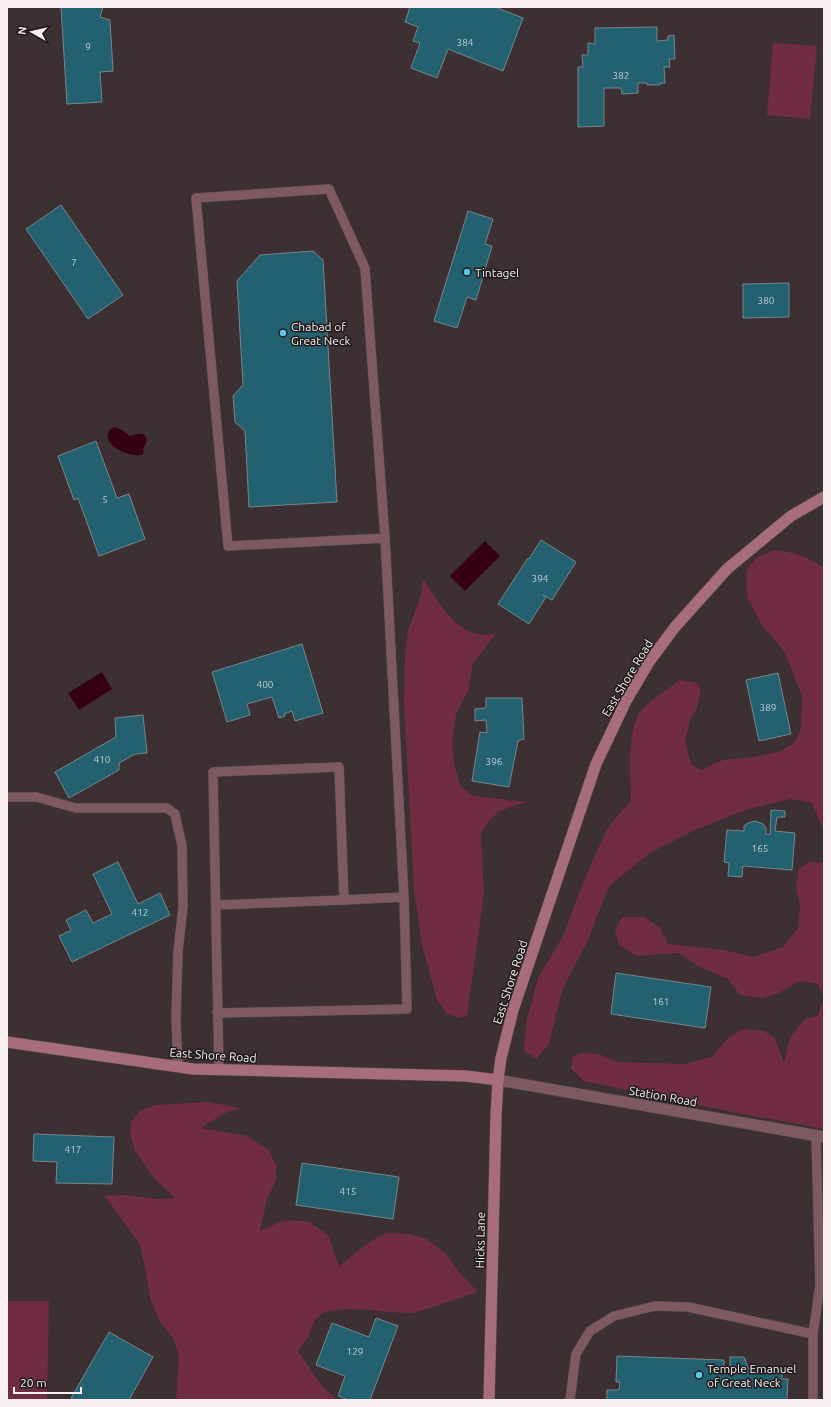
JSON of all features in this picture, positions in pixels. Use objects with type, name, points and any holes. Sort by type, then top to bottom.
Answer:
[{"type":"main road","name":"East Shore Road","points":[[7,1042],[178,1067],[219,1070],[466,1076],[498,1080],[502,1053],[513,1010],[596,764],[626,701],[649,662],[675,627],[727,569],[791,516],[824,497]]},
{"type":"main road","name":"Hicks Lane","points":[[489,1400],[498,1080]]},
{"type":"street","name":"Station Road","points":[[498,1080],[820,1137]]},
{"type":"lane","points":[[217,1014],[407,1009],[404,897],[385,538],[365,268],[329,189],[196,198],[228,546],[385,538]]},
{"type":"lane","points":[[219,1070],[213,772],[339,767],[344,900]]},
{"type":"lane","points":[[7,797],[36,797],[76,808],[167,808],[175,814],[182,846],[183,907],[177,959],[176,1019],[178,1067]]},
{"type":"lane","points":[[216,905],[404,897]]},
{"type":"lane","points":[[813,1400],[813,1334],[820,1285],[820,1137]]},
{"type":"lane","points":[[570,1400],[576,1354],[590,1331],[614,1316],[655,1306],[688,1307],[813,1334]]},
{"type":"shaded area","points":[[773,43],[817,46],[810,119],[767,115]]},
{"type":"shaded area","points":[[114,427],[130,436],[135,434],[143,434],[145,436],[147,440],[143,448],[144,452],[142,455],[132,455],[126,453],[111,443],[108,439],[108,434]]},
{"type":"shaded area","points":[[485,541],[500,556],[465,591],[450,576]]},
{"type":"shaded area","points":[[774,550],[800,555],[812,560],[824,568],[824,828],[821,825],[812,803],[791,799],[749,809],[697,829],[650,853],[609,886],[587,942],[563,988],[549,1044],[536,1059],[524,1051],[527,1019],[538,978],[563,936],[582,885],[606,831],[619,814],[631,802],[631,745],[632,734],[639,713],[680,680],[697,683],[701,690],[696,711],[691,717],[685,742],[691,764],[701,770],[723,760],[753,757],[779,752],[795,742],[801,728],[802,696],[784,651],[761,624],[747,597],[746,571],[756,558]]},
{"type":"shaded area","points":[[423,579],[446,612],[460,626],[479,635],[496,634],[473,663],[468,691],[456,714],[452,742],[454,764],[461,787],[473,796],[527,802],[499,811],[489,821],[481,833],[484,894],[467,1015],[459,1018],[447,1014],[437,1000],[422,945],[414,890],[404,704],[405,655],[408,630],[421,595]]},
{"type":"shaded area","points":[[102,672],[112,689],[79,710],[68,693]]},
{"type":"shaded area","points":[[809,862],[824,863],[824,998],[818,984],[799,981],[779,993],[763,998],[740,995],[728,979],[700,967],[678,953],[637,956],[619,945],[615,930],[622,917],[645,917],[660,928],[668,944],[724,950],[753,957],[783,947],[798,928],[800,906],[796,888],[799,869]]},
{"type":"shaded area","points":[[824,999],[824,1129],[737,1113],[584,1081],[571,1069],[573,1057],[582,1053],[599,1054],[617,1062],[685,1064],[712,1057],[728,1038],[743,1029],[764,1031],[775,1038],[784,1063],[790,1037],[805,1019],[817,1016]]},
{"type":"shaded area","points":[[208,1102],[240,1108],[223,1114],[201,1128],[247,1136],[269,1150],[276,1166],[276,1179],[267,1200],[260,1231],[280,1222],[295,1220],[309,1222],[328,1235],[339,1266],[371,1241],[387,1233],[410,1234],[427,1239],[446,1254],[460,1273],[478,1292],[413,1313],[344,1309],[324,1312],[315,1320],[308,1337],[298,1351],[323,1387],[338,1400],[176,1400],[179,1356],[173,1338],[160,1322],[150,1299],[146,1271],[139,1243],[105,1196],[127,1195],[156,1199],[175,1198],[154,1178],[135,1151],[130,1134],[131,1122],[139,1111],[155,1105]]},
{"type":"shaded area","points":[[7,1301],[49,1301],[47,1400],[7,1400]]},
{"type":"building","points":[[61,7],[103,7],[100,17],[110,20],[113,71],[100,72],[102,102],[67,104]]},
{"type":"building","points":[[410,7],[495,7],[523,18],[503,71],[448,49],[437,78],[411,68],[420,43],[413,41],[418,27],[405,22]]},
{"type":"building","points":[[657,27],[657,41],[668,40],[668,36],[674,35],[675,59],[669,59],[670,67],[664,67],[665,83],[660,83],[660,85],[647,85],[647,83],[638,83],[638,93],[622,94],[621,88],[604,88],[604,126],[578,127],[578,67],[583,67],[582,55],[588,55],[588,43],[595,44],[595,28]]},
{"type":"building","points":[[61,205],[123,295],[88,319],[26,229]]},
{"type":"building","name":"Tintagel","points":[[468,211],[493,219],[485,244],[492,246],[476,300],[467,297],[457,328],[434,321]]},
{"type":"building","name":"Chabad of Great Neck","points":[[313,251],[323,260],[337,502],[249,507],[245,431],[235,422],[233,396],[243,385],[237,281],[260,255]]},
{"type":"building","points":[[789,283],[789,317],[743,318],[743,284]]},
{"type":"building","points":[[96,441],[117,498],[129,494],[145,539],[99,556],[78,498],[74,500],[58,456]]},
{"type":"building","points":[[541,540],[576,562],[552,600],[543,595],[546,597],[529,624],[498,604]]},
{"type":"building","points":[[302,644],[323,713],[295,721],[292,711],[279,718],[272,697],[247,704],[250,715],[227,722],[212,672]]},
{"type":"building","points":[[778,673],[791,734],[759,741],[746,680]]},
{"type":"building","points":[[486,698],[522,698],[524,739],[518,741],[509,787],[472,781],[480,732],[487,733],[486,720],[475,721],[475,709],[486,708]]},
{"type":"building","points":[[143,715],[147,753],[135,754],[119,763],[119,770],[69,798],[55,772],[116,737],[115,718]]},
{"type":"building","points":[[771,810],[785,811],[785,817],[777,817],[775,831],[795,833],[792,870],[743,866],[742,877],[728,876],[729,863],[724,862],[727,830],[744,831],[744,826],[755,821],[763,824],[766,828],[766,834],[770,834]]},
{"type":"building","points":[[118,862],[138,904],[160,893],[170,915],[72,962],[59,936],[71,930],[66,920],[86,910],[93,923],[112,914],[93,874]]},
{"type":"building","points":[[616,973],[711,987],[705,1028],[611,1014]]},
{"type":"building","points":[[34,1134],[114,1137],[112,1184],[56,1183],[57,1162],[33,1161]]},
{"type":"building","points":[[302,1163],[399,1177],[393,1219],[296,1205]]},
{"type":"building","points":[[376,1318],[398,1326],[370,1400],[349,1400],[338,1396],[345,1376],[316,1365],[332,1323],[369,1337]]},
{"type":"building","points":[[109,1332],[153,1357],[129,1400],[75,1400],[71,1398]]},
{"type":"building","name":"Temple Emanuel of Great Neck","points":[[617,1356],[724,1360],[724,1369],[730,1369],[730,1357],[744,1357],[749,1370],[782,1371],[782,1379],[788,1379],[787,1400],[607,1400],[607,1390],[619,1390],[620,1382],[616,1382]]},
{"type":"place","name":"Tintagel","points":[[467,272]]},
{"type":"place","name":"Chabad of Great Neck","points":[[283,333]]},
{"type":"place","name":"Temple Emanuel of Great Neck","points":[[699,1375]]}]
